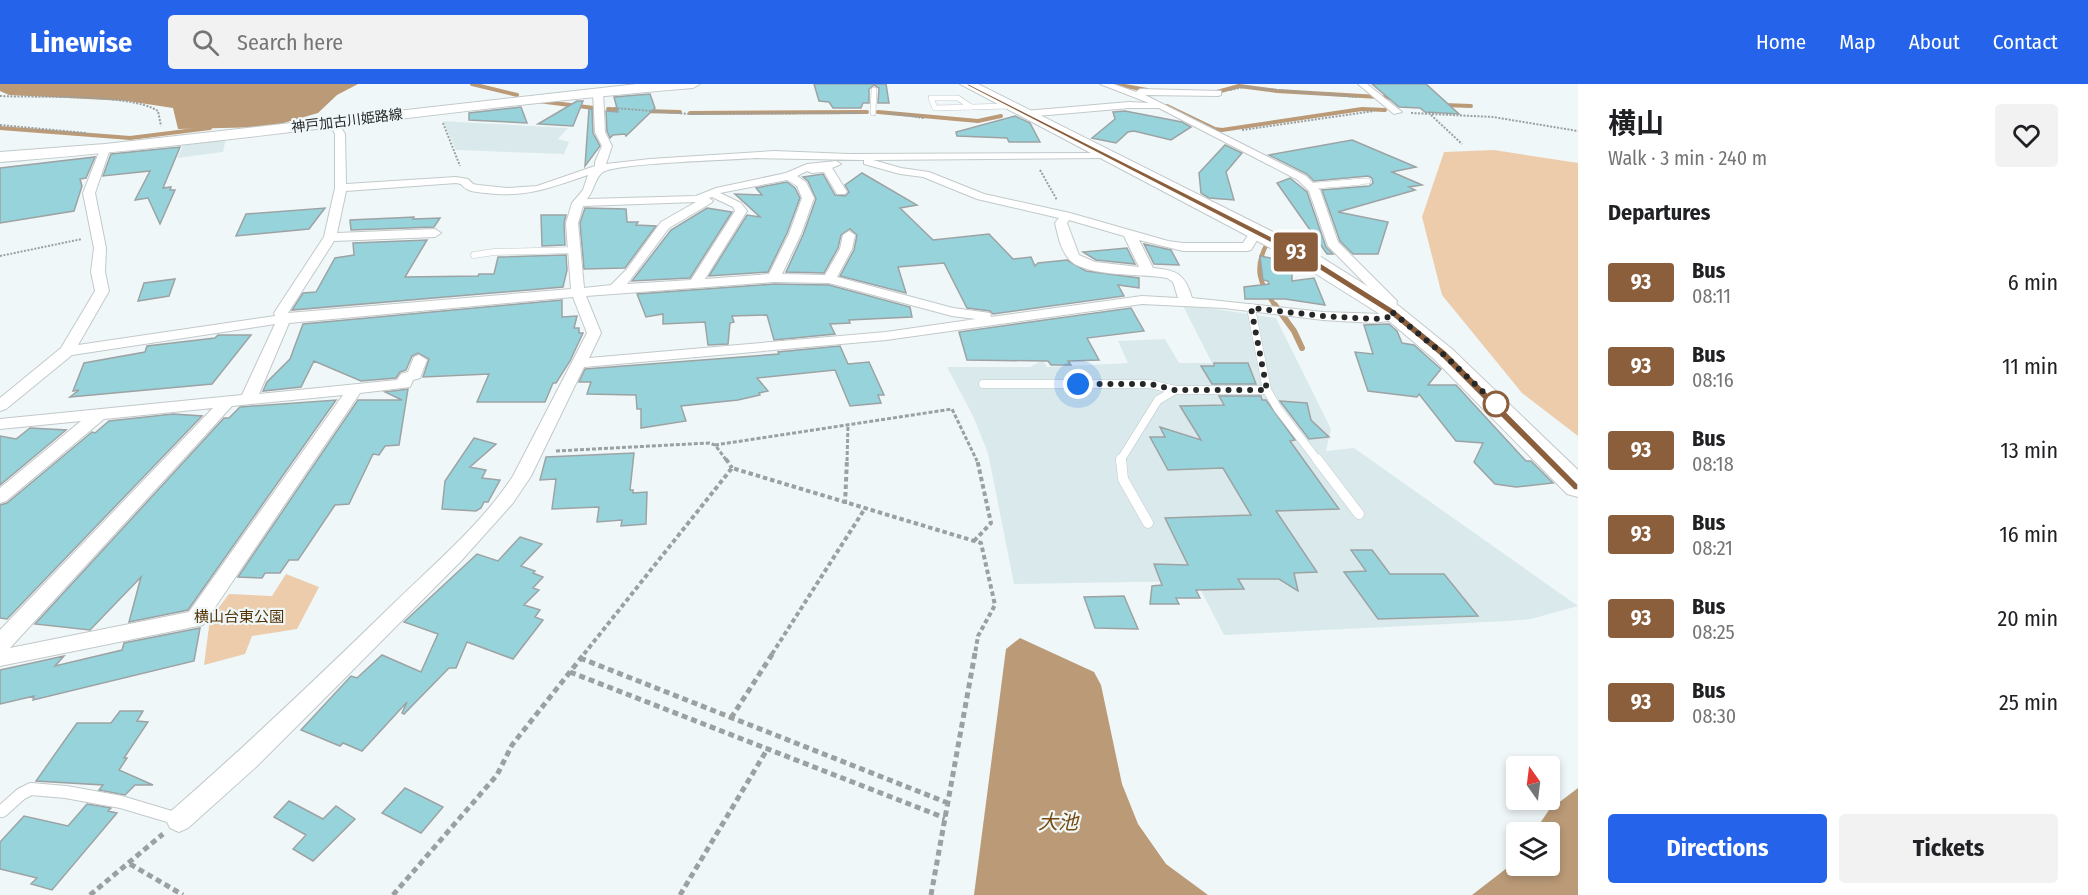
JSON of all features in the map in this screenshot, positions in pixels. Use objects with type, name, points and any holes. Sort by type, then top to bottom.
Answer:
[{"type":"main road","name":"神戸加古川姫路線","points":[[0,157],[105,149],[438,111],[598,103],[693,84]]},
{"type":"main road","points":[[967,84],[1305,257],[1391,311],[1443,354],[1578,487]]},
{"type":"street","points":[[580,363],[886,336],[938,330],[999,318],[1142,300],[1186,301],[1271,312],[1382,319],[1389,317],[1390,301],[1332,243],[1311,186],[1302,178],[1136,93],[1104,84]]},
{"type":"street","points":[[1362,84],[1398,112]]},
{"type":"street","points":[[1136,93],[1210,91]]},
{"type":"street","points":[[598,103],[600,132],[607,146],[600,162],[601,168]]},
{"type":"street","points":[[1017,110],[1161,105]]},
{"type":"street","points":[[284,319],[281,313],[330,237],[341,188],[340,134],[334,123]]},
{"type":"street","points":[[0,405],[68,351],[102,291],[98,272],[100,248],[89,193],[105,149]]},
{"type":"street","points":[[341,188],[456,180],[464,181],[469,187],[481,189],[522,190],[544,188],[601,168],[774,154],[811,153],[854,158],[1103,155]]},
{"type":"street","points":[[794,173],[807,167],[854,158],[900,171],[925,174],[981,197],[1066,216],[1183,247],[1247,247],[1256,232]]},
{"type":"street","points":[[179,820],[256,751],[454,556],[507,499],[522,476],[594,333],[578,293],[572,223],[578,203],[588,191],[593,176],[601,168]]},
{"type":"street","points":[[615,289],[632,271],[652,240],[665,225],[723,193],[794,173],[827,168],[841,192]]},
{"type":"street","points":[[774,278],[795,234],[808,198],[794,173]]},
{"type":"street","points":[[578,203],[698,199],[716,191],[723,193],[741,211],[696,283]]},
{"type":"street","points":[[1066,216],[1061,223],[1072,257],[1079,262],[1169,273],[1178,279],[1186,301]]},
{"type":"street","points":[[330,237],[435,233]]},
{"type":"street","points":[[829,279],[846,249],[849,235]]},
{"type":"street","points":[[1129,237],[1134,242],[1148,272]]},
{"type":"street","points":[[68,351],[284,319],[615,289],[774,278],[829,279],[952,312],[999,318]]},
{"type":"street","points":[[249,398],[284,319]]},
{"type":"street","points":[[0,423],[404,384],[406,377],[415,375],[418,360]]},
{"type":"street","points":[[0,658],[196,619],[355,389]]},
{"type":"street","points":[[0,644],[228,401]]},
{"type":"street","points":[[0,497],[98,415]]},
{"type":"lane","points":[[873,112],[874,90]]},
{"type":"lane","points":[[971,107],[966,100],[961,98],[932,98],[935,108],[971,107],[1017,110]]},
{"type":"lane","points":[[1311,186],[1368,181]]},
{"type":"lane","points":[[474,255],[494,252],[575,250]]},
{"type":"lane","points":[[1251,308],[1267,390],[1278,408],[1359,514]]},
{"type":"lane","points":[[982,384],[1150,384],[1175,390],[1267,390]]},
{"type":"lane","points":[[1148,523],[1123,479],[1120,461],[1158,400],[1175,390]]},
{"type":"lane","points":[[2,811],[21,794],[31,789],[66,792],[121,802],[179,820]]},
{"type":"path","points":[[1210,91],[1244,87],[1343,97],[1378,97]]},
{"type":"path","points":[[0,96],[140,105],[157,110],[160,115],[161,127],[154,129]]},
{"type":"path","points":[[598,103],[687,114],[873,112],[928,118]]},
{"type":"path","points":[[438,111],[462,171],[456,180]]},
{"type":"path","points":[[1217,134],[1359,112],[1493,117],[1578,131]]},
{"type":"path","points":[[1431,114],[1462,144]]},
{"type":"path","points":[[0,125],[86,133]]},
{"type":"path","points":[[1033,155],[1066,216]]},
{"type":"path","points":[[0,256],[97,235]]},
{"type":"path","points":[[534,450],[566,452],[696,443],[715,445],[952,409],[979,464],[991,523],[974,541]]},
{"type":"path","points":[[845,504],[848,425]]},
{"type":"path","points":[[715,445],[732,468],[864,510],[981,543],[995,605],[978,636],[931,895]]},
{"type":"path","points":[[393,895],[497,775],[512,745],[732,468]]},
{"type":"path","points":[[731,718],[864,510]]},
{"type":"path","points":[[580,658],[948,803]]},
{"type":"path","points":[[570,672],[945,818]]},
{"type":"path","points":[[680,895],[768,748]]},
{"type":"path","points":[[90,895],[130,864],[179,820]]},
{"type":"path","points":[[130,864],[183,895]]},
{"type":"shaded area","points":[[443,121],[568,128],[558,139],[569,142],[564,154],[456,150]]},
{"type":"shaded area","points":[[226,138],[223,152],[177,158],[184,143]]},
{"type":"shaded area","points":[[1182,304],[1276,318],[1331,429],[1326,451],[1354,448],[1578,606],[1531,619],[1508,621],[1224,635],[1196,581],[1014,584],[988,453],[973,416],[947,367],[1030,367],[1043,360],[1047,367],[1128,363],[1118,341],[1165,339],[1179,363],[1212,363]]},
{"type":"green space","points":[[1494,150],[1578,163],[1578,436],[1522,393],[1442,295],[1422,217],[1444,152]]},
{"type":"green space","name":"横山台東公園","points":[[286,574],[319,587],[297,629],[252,636],[245,654],[204,665],[210,619],[229,594],[272,596]]},
{"type":"water","points":[[0,84],[358,84],[337,95],[318,113],[270,127],[178,129],[173,108],[127,101],[9,95],[0,91]]},
{"type":"water","name":"大池","points":[[1020,638],[1094,672],[1101,685],[1122,784],[1138,824],[1166,864],[1208,895],[974,895],[1006,649]]},
{"type":"water","points":[[1578,788],[1578,895],[1472,895],[1506,869],[1506,876],[1560,876],[1560,822],[1541,822],[1549,810],[1560,810],[1560,802]]},
{"type":"building","points":[[814,84],[886,84],[889,103],[878,103],[879,88],[874,85],[869,89],[869,103],[863,103],[861,108],[833,108],[829,102],[819,101]]},
{"type":"building","points":[[1372,84],[1426,84],[1459,114],[1425,112],[1420,108],[1399,107]]},
{"type":"building","points":[[650,94],[655,108],[626,136],[625,134],[613,135],[610,138],[607,131],[606,111],[618,112],[614,97]]},
{"type":"building","points":[[577,101],[583,101],[573,126],[538,124]]},
{"type":"building","points":[[521,107],[527,123],[469,120],[469,113]]},
{"type":"building","points":[[589,109],[592,109],[593,133],[600,146],[585,166]]},
{"type":"building","points":[[1125,111],[1182,122],[1191,127],[1171,140],[1134,131],[1128,132],[1116,143],[1092,138],[1115,119],[1113,112]]},
{"type":"building","points":[[1015,116],[1030,123],[1040,142],[1009,142],[1007,138],[957,136],[956,132]]},
{"type":"building","points":[[1352,140],[1416,167],[1392,172],[1422,185],[1409,187],[1415,190],[1338,212],[1388,222],[1378,254],[1353,254],[1340,241],[1322,190],[1369,186],[1373,183],[1372,178],[1368,176],[1314,181],[1307,174],[1269,155]]},
{"type":"building","points":[[1225,145],[1242,153],[1226,172],[1234,200],[1209,198],[1201,193],[1199,173]]},
{"type":"building","points":[[180,147],[163,188],[171,187],[170,190],[175,190],[160,224],[148,198],[135,200],[150,171],[103,176],[111,154]]},
{"type":"building","points":[[95,157],[86,178],[80,179],[82,186],[74,211],[0,223],[0,168]]},
{"type":"building","points":[[862,173],[917,205],[900,208],[933,240],[989,234],[1013,259],[1031,257],[1035,266],[1038,263],[1067,260],[1086,271],[1139,278],[1139,288],[1118,285],[1124,296],[993,314],[990,311],[967,308],[944,263],[898,267],[906,293],[840,276],[854,250],[857,235],[850,229],[841,235],[838,248],[824,273],[786,272],[816,199],[808,181],[803,177],[823,174],[835,195],[845,196],[849,192],[845,185]]},
{"type":"building","points":[[1290,178],[1307,192],[1326,247],[1333,254],[1327,254],[1277,183]]},
{"type":"building","points":[[787,182],[795,188],[800,198],[787,233],[768,272],[709,276],[747,215],[760,217],[735,194],[762,195],[756,188]]},
{"type":"building","points":[[325,208],[309,229],[236,236],[246,214]]},
{"type":"building","points":[[585,208],[626,209],[627,222],[656,226],[625,268],[584,269],[580,223]]},
{"type":"building","points":[[707,208],[732,212],[690,278],[632,281],[671,230]]},
{"type":"building","points":[[541,215],[566,215],[565,245],[542,246]]},
{"type":"building","points":[[414,217],[413,219],[440,218],[434,227],[351,230],[350,220]]},
{"type":"building","points":[[427,240],[405,277],[494,274],[498,257],[566,255],[567,270],[563,287],[292,310],[303,293],[316,292],[335,258],[354,255],[353,243]]},
{"type":"building","points":[[1144,244],[1171,250],[1179,265],[1154,264]]},
{"type":"building","points":[[1127,248],[1135,264],[1096,260],[1083,252]]},
{"type":"building","points":[[1260,256],[1292,262],[1292,281],[1314,278],[1325,305],[1285,299],[1245,299],[1244,287],[1269,284],[1268,281],[1263,280]]},
{"type":"building","points":[[175,279],[169,296],[138,301],[144,283]]},
{"type":"building","points":[[774,284],[829,285],[910,307],[912,317],[849,320],[850,323],[830,324],[835,334],[774,340],[767,315],[732,316],[734,322],[730,323],[728,344],[708,345],[705,322],[663,324],[663,314],[646,317],[637,294]]},
{"type":"building","points":[[562,300],[562,317],[577,316],[574,328],[579,328],[579,333],[583,333],[570,361],[556,383],[553,383],[545,402],[477,402],[489,374],[423,377],[429,359],[418,353],[412,356],[406,370],[400,372],[396,378],[361,381],[314,361],[301,387],[263,391],[267,382],[290,359],[303,324]]},
{"type":"building","points":[[1131,308],[1144,331],[1087,338],[1099,360],[1068,361],[1071,365],[1051,365],[1048,361],[967,360],[959,332]]},
{"type":"building","points":[[1389,324],[1397,331],[1402,343],[1414,345],[1441,369],[1428,385],[1456,385],[1526,461],[1531,461],[1553,483],[1516,487],[1495,484],[1474,462],[1483,443],[1456,441],[1419,394],[1417,397],[1368,391],[1355,352],[1373,354],[1364,325]]},
{"type":"building","points":[[218,335],[251,335],[212,384],[70,397],[79,390],[73,391],[84,363],[145,352],[147,346],[215,338]]},
{"type":"building","points":[[840,346],[848,364],[869,362],[884,395],[878,395],[881,403],[850,406],[835,370],[757,378],[768,391],[738,400],[681,406],[686,421],[641,428],[641,409],[637,409],[636,395],[587,394],[591,382],[579,382],[585,369],[779,354],[778,352]]},
{"type":"building","points":[[1214,363],[1248,363],[1256,384],[1212,384],[1201,366],[1214,366]]},
{"type":"building","points":[[408,389],[399,445],[385,446],[379,455],[373,454],[349,504],[335,505],[298,560],[289,560],[280,573],[265,573],[262,578],[238,577],[358,400],[402,400],[385,392]]},
{"type":"building","points":[[1219,396],[1261,396],[1262,400],[1266,400],[1295,440],[1290,441],[1339,509],[1276,511],[1317,572],[1294,573],[1298,591],[1279,579],[1238,579],[1244,589],[1196,590],[1200,598],[1176,598],[1179,604],[1150,604],[1152,586],[1162,585],[1154,564],[1188,565],[1165,518],[1251,515],[1223,468],[1168,470],[1150,437],[1165,437],[1160,427],[1201,440],[1180,406],[1224,405]]},
{"type":"building","points":[[336,400],[188,610],[129,622],[141,577],[90,630],[35,624],[224,418],[229,418],[240,407]]},
{"type":"building","points":[[1280,401],[1307,403],[1311,420],[1329,437],[1309,439]]},
{"type":"building","points":[[173,414],[202,416],[7,619],[0,618],[0,505],[7,503],[92,432],[95,433],[109,421]]},
{"type":"building","points":[[30,428],[66,430],[0,485],[0,436],[16,439]]},
{"type":"building","points":[[474,438],[496,444],[470,467],[486,470],[482,478],[500,480],[488,502],[484,502],[476,511],[442,509],[445,481]]},
{"type":"building","points":[[634,453],[630,490],[633,490],[633,493],[647,492],[646,524],[621,526],[622,520],[597,522],[599,507],[552,509],[556,479],[540,480],[546,457]]},
{"type":"building","points":[[520,537],[542,544],[521,566],[543,577],[533,588],[539,590],[524,605],[540,610],[535,617],[543,620],[513,659],[467,642],[456,668],[449,668],[404,714],[402,713],[407,702],[362,751],[343,743],[340,746],[301,730],[351,676],[357,678],[382,655],[421,672],[438,634],[404,622],[477,554],[498,561]]},
{"type":"building","points":[[1351,550],[1372,550],[1390,574],[1444,574],[1478,616],[1378,619],[1344,572],[1366,571]]},
{"type":"building","points":[[1124,596],[1138,629],[1095,628],[1084,597]]},
{"type":"building","points":[[200,628],[194,661],[33,700],[34,696],[0,704],[0,670],[64,656],[55,666],[122,650],[124,643]]},
{"type":"building","points":[[120,711],[143,711],[137,721],[148,722],[124,758],[127,758],[119,770],[153,785],[135,785],[125,795],[99,790],[103,785],[36,781],[77,723],[111,723]]},
{"type":"building","points":[[405,788],[443,807],[421,833],[382,813]]},
{"type":"building","points":[[289,801],[323,819],[336,806],[355,819],[313,861],[293,849],[306,835],[274,817]]},
{"type":"building","points":[[87,804],[111,808],[108,811],[117,813],[52,890],[31,884],[37,878],[0,869],[0,842],[24,816],[68,826]]},
{"type":"waterway","points":[[472,84],[517,95]]},
{"type":"waterway","points":[[1114,84],[1147,90]]},
{"type":"waterway","points":[[1217,92],[1239,86],[1277,91],[1396,98]]},
{"type":"waterway","points":[[538,101],[594,108]]},
{"type":"waterway","points":[[1443,105],[1471,106]]},
{"type":"waterway","points":[[1167,106],[1215,129],[1222,130],[1362,109],[1385,110]]},
{"type":"waterway","points":[[608,109],[626,110]]},
{"type":"waterway","points":[[643,111],[680,112]]},
{"type":"waterway","points":[[690,113],[867,112]]},
{"type":"waterway","points":[[878,112],[978,121],[1001,116]]},
{"type":"waterway","points":[[0,128],[130,138],[210,128]]},
{"type":"waterway","points":[[1268,242],[1259,268],[1265,290],[1276,307]]},
{"type":"waterway","points":[[1275,305],[1294,331],[1302,348]]},
{"type":"bus line","name":"93","points":[[967,84],[1305,257],[1364,293],[1404,321],[1443,354],[1578,487]]},
{"type":"route","points":[[1078,384],[1150,384],[1175,390],[1267,390],[1251,308],[1271,312],[1374,319],[1389,317],[1391,311],[1443,354],[1496,404]]}]
